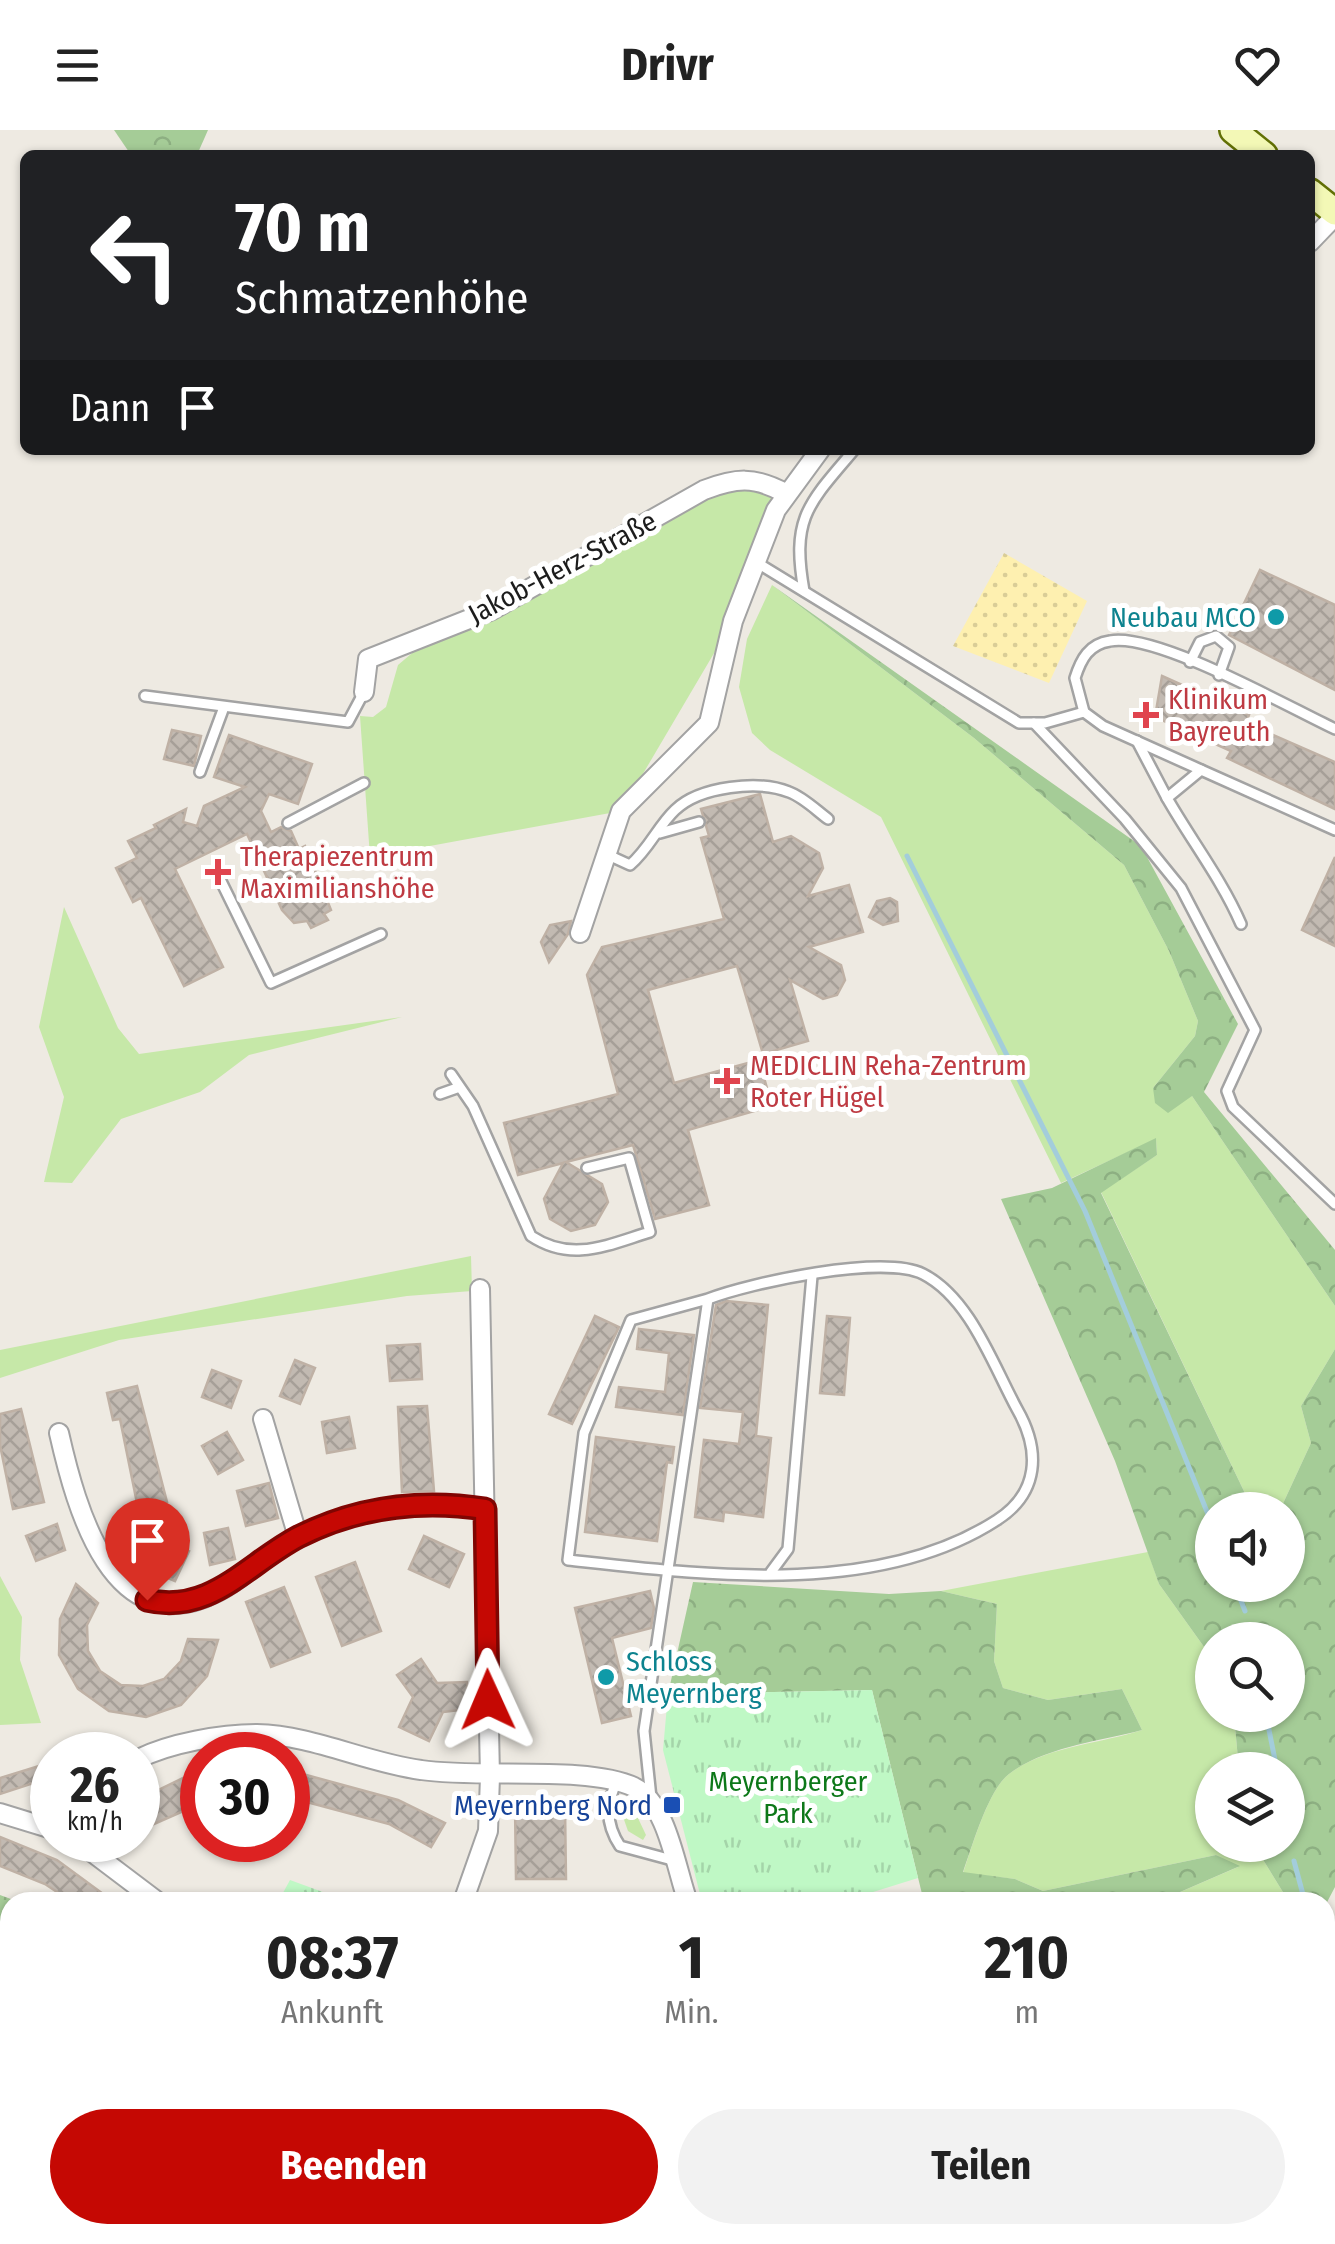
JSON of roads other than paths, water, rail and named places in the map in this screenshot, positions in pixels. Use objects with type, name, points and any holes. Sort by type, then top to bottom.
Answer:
[{"type":"street","points":[[1233,130],[1258,150]]},
{"type":"street","points":[[1315,196],[1335,214],[1315,236]]},
{"type":"street","points":[[580,933],[620,810],[709,722],[733,621],[756,562],[785,493],[816,455]]},
{"type":"street","name":"Jakob-Herz-Straße","points":[[364,692],[368,659],[492,610],[704,490],[736,478],[763,481],[785,493]]},
{"type":"street","points":[[467,1892],[488,1831],[490,1777],[480,1289]]},
{"type":"street","points":[[263,1420],[298,1537]]},
{"type":"street","points":[[60,1433],[69,1478],[95,1542],[123,1586],[138,1596],[178,1605],[216,1593],[298,1537],[394,1504],[444,1503],[485,1509]]},
{"type":"street","points":[[160,1752],[193,1742],[258,1734],[419,1770],[490,1777],[549,1774],[617,1782],[636,1788],[651,1800],[684,1892]]},
{"type":"street","points":[[0,1812],[30,1821]]},
{"type":"street","points":[[105,1862],[145,1892]]},
{"type":"lane","points":[[804,591],[798,555],[800,524],[821,488],[850,455]]},
{"type":"lane","points":[[756,562],[1020,723],[1034,724],[1084,712],[1137,741],[1335,830]]},
{"type":"lane","points":[[1190,662],[1200,642],[1216,636],[1229,647],[1219,675]]},
{"type":"lane","points":[[1084,712],[1075,678],[1090,649],[1109,640],[1127,640],[1150,644],[1335,729]]},
{"type":"lane","points":[[144,696],[348,722],[364,692]]},
{"type":"lane","points":[[200,772],[224,708]]},
{"type":"lane","points":[[1034,724],[1125,819],[1181,888],[1255,1030],[1226,1091],[1234,1107],[1335,1204]]},
{"type":"lane","points":[[1137,741],[1241,924]]},
{"type":"lane","points":[[1167,798],[1201,770]]},
{"type":"lane","points":[[288,823],[364,784]]},
{"type":"lane","points":[[604,853],[630,865],[676,809],[704,795],[760,784],[792,792],[828,819]]},
{"type":"lane","points":[[660,833],[699,822]]},
{"type":"lane","points":[[216,871],[272,982],[380,934]]},
{"type":"lane","points":[[451,1074],[472,1106],[531,1236],[549,1248],[586,1252],[650,1232],[629,1158],[586,1168]]},
{"type":"lane","points":[[440,1094],[457,1088]]},
{"type":"lane","points":[[878,1267],[910,1271],[958,1302],[1025,1423],[1034,1462],[1025,1495],[1010,1512],[968,1539],[892,1565],[829,1573],[670,1571],[568,1560],[584,1434],[631,1320],[748,1283],[812,1276],[878,1267]]},
{"type":"lane","points":[[771,1572],[788,1548],[812,1276]]},
{"type":"lane","points":[[651,1800],[644,1731],[708,1298]]},
{"type":"lane","points":[[617,1782],[610,1794],[608,1823],[620,1846],[672,1860]]},
{"type":"waterway","points":[[907,856],[1085,1211],[1199,1492]]},
{"type":"waterway","points":[[1242,1602],[1245,1611]]},
{"type":"waterway","points":[[1269,1732],[1273,1752]]},
{"type":"waterway","points":[[1294,1862],[1302,1892]]},
{"type":"place","name":"Neubau MCO","points":[[1276,617]]},
{"type":"place","name":"Klinikum Bayreuth","points":[[1146,715]]},
{"type":"place","name":"Therapiezentrum Maximilianshöhe","points":[[218,872]]},
{"type":"place","name":"MEDICLIN Reha-Zentrum Roter Hügel","points":[[727,1081]]},
{"type":"place","name":"Schloss Meyernberg","points":[[606,1677]]},
{"type":"place","name":"Meyernberg Nord","points":[[672,1805]]},
{"type":"park label","name":"Meyernberger Park","points":[[788,1797]]}]
